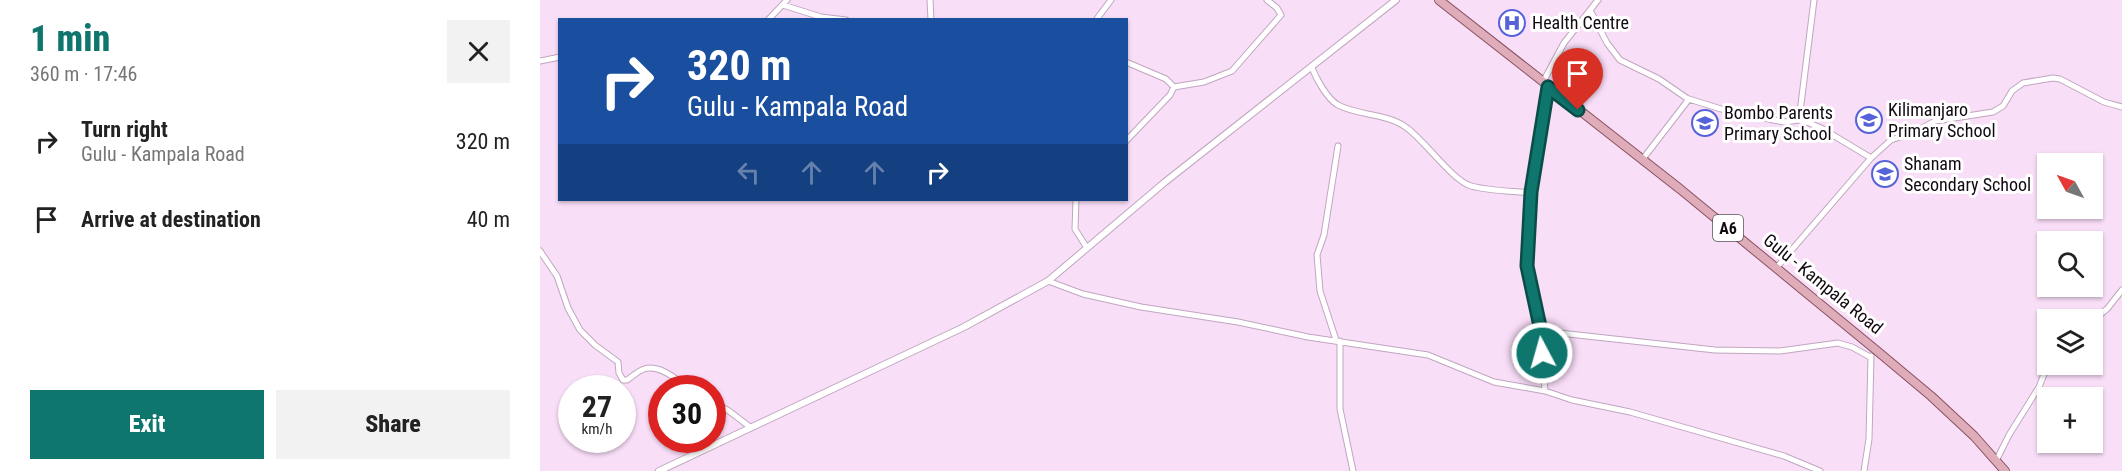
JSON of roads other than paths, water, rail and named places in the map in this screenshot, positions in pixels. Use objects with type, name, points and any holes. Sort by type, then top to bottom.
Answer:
[{"type":"main road","name":"Gulu - Kampala Road","points":[[1439,0],[1777,267],[1931,396],[1974,436],[2005,471]]},
{"type":"street","points":[[930,0],[932,18]]},
{"type":"street","points":[[1098,18],[1111,0]]},
{"type":"street","points":[[1174,87],[1210,80],[1236,68],[1281,15],[1277,8],[1267,0]]},
{"type":"street","points":[[659,471],[964,327],[1048,281],[1165,182],[1396,0]]},
{"type":"street","points":[[1545,391],[1541,331],[1527,266],[1531,192],[1545,84],[1564,43],[1591,12],[1598,0]]},
{"type":"street","points":[[1798,120],[1814,0]]},
{"type":"street","points":[[770,18],[785,2],[820,17],[829,18]]},
{"type":"street","points":[[1591,12],[1607,43],[1620,60],[1659,79],[1688,99],[1720,109],[1739,111],[1773,120],[1784,122],[1798,120],[1815,125],[1871,158]]},
{"type":"street","points":[[540,61],[558,57]]},
{"type":"street","points":[[1128,63],[1166,79],[1174,87]]},
{"type":"street","points":[[1312,68],[1318,82],[1336,104],[1391,119],[1406,127],[1427,145],[1454,175],[1470,186],[1531,192]]},
{"type":"street","points":[[1777,267],[1871,158],[1891,140],[1915,132],[1935,121],[1993,112],[2003,106],[2012,91],[2023,83],[2053,78],[2060,79],[2104,102],[2122,106]]},
{"type":"street","points":[[1128,139],[1170,95],[1174,87]]},
{"type":"street","points":[[1642,160],[1688,99]]},
{"type":"street","points":[[1338,146],[1324,235],[1317,255],[1320,291],[1338,340],[1340,409],[1353,471]]},
{"type":"street","points":[[1077,201],[1075,229],[1087,248]]},
{"type":"street","points":[[540,251],[557,276],[574,321],[588,339],[618,362],[619,373],[623,380],[652,368],[660,369],[669,375]]},
{"type":"street","points":[[1048,281],[1083,294],[1141,307],[1428,355],[1494,382],[1545,391],[1670,423],[1784,456],[1820,471]]},
{"type":"street","points":[[2103,312],[2122,290]]},
{"type":"street","points":[[1541,331],[1735,351],[1780,351],[1838,344],[1852,347],[1870,357]]},
{"type":"street","points":[[1864,471],[1870,422],[1870,357],[1876,350]]},
{"type":"street","points":[[1996,461],[2008,435],[2039,387],[2044,375]]},
{"type":"street","points":[[726,411],[750,427]]},
{"type":"place","name":"Health Centre","points":[[1512,23]]},
{"type":"place","name":"Kilimanjaro Primary School","points":[[1869,120]]},
{"type":"place","name":"Bombo Parents Primary School","points":[[1705,123]]},
{"type":"place","name":"Shanam Secondary School","points":[[1885,174]]}]
